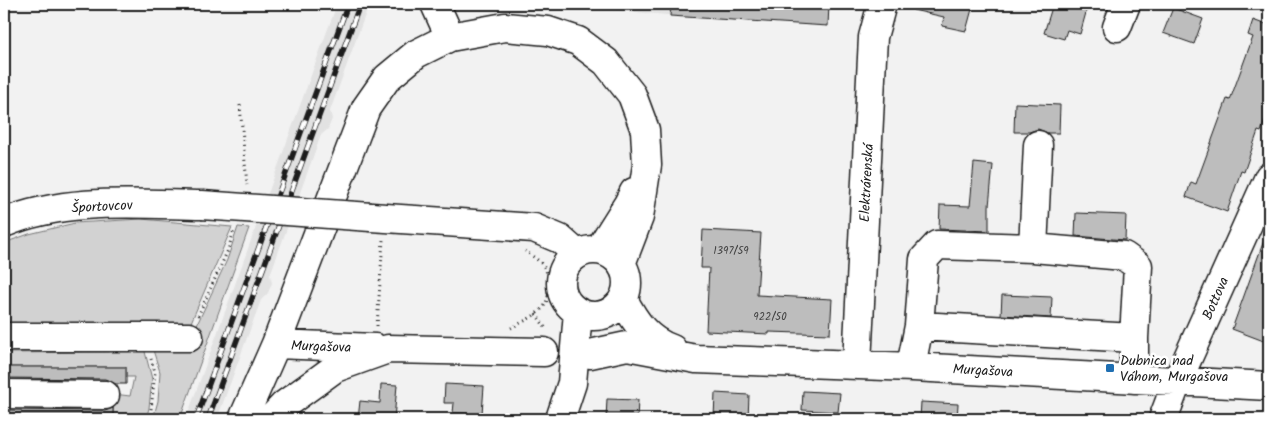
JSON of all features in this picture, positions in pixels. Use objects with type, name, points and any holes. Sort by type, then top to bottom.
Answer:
[{"type":"street","points":[[435,4],[450,37]]},
{"type":"street","name":"Elektrárenská","points":[[857,364],[873,37],[882,4]]},
{"type":"street","points":[[276,344],[366,108],[388,78],[416,54],[450,37],[505,27],[548,31],[578,41],[606,62],[632,95],[646,130],[647,165],[639,217],[590,260],[562,290],[565,299],[571,307],[601,311],[627,346]]},
{"type":"street","points":[[1033,248],[1038,145]]},
{"type":"street","name":"Bottova","points":[[1163,419],[1177,382],[1269,177]]},
{"type":"street","name":"Športovcov","points":[[4,223],[24,215],[75,205],[202,205],[377,224],[503,225],[534,228],[560,239],[590,260]]},
{"type":"street","points":[[913,367],[913,356],[919,326],[924,259],[937,245],[1033,248],[1124,256],[1138,266],[1134,378]]},
{"type":"street","points":[[560,419],[572,383],[601,311],[626,291],[626,272],[590,260]]},
{"type":"street","points":[[572,383],[590,354],[601,311]]},
{"type":"street","name":"Murgašova","points":[[601,311],[634,320],[659,344],[696,359]]},
{"type":"street","points":[[919,326],[1134,338]]},
{"type":"street","points":[[4,337],[189,337]]},
{"type":"street","name":"Murgašova","points":[[271,419],[284,405],[335,368],[382,340]]},
{"type":"street","name":"Murgašova","points":[[243,419],[276,344],[382,340],[544,352]]},
{"type":"street","name":"Murgašova","points":[[590,354],[627,346],[696,359],[857,364],[1269,386]]},
{"type":"street","points":[[4,394],[105,395]]},
{"type":"path","points":[[377,224],[382,340]]},
{"type":"path","points":[[507,330],[536,314],[544,306],[549,296],[546,270],[535,257],[519,248]]},
{"type":"path","points":[[143,337],[155,372],[150,419]]},
{"type":"shaded area","points":[[337,4],[369,4],[330,111],[332,119],[328,129],[321,135],[270,275],[272,283],[268,293],[261,300],[217,419],[186,419]]},
{"type":"shaded area","points":[[547,4],[690,4],[689,17]]},
{"type":"shaded area","points":[[141,219],[232,227],[189,327],[4,325],[4,243],[29,234],[75,223]]},
{"type":"shaded area","points":[[238,227],[249,228],[180,419],[153,419],[158,401],[160,372],[152,347],[194,331],[227,260]]},
{"type":"shaded area","points":[[119,347],[144,348],[152,379],[146,419],[113,419],[114,394],[130,396],[134,377],[126,377],[126,367],[4,367],[4,353],[108,352]]},
{"type":"building","points":[[671,4],[829,4],[828,26],[670,16]]},
{"type":"building","points":[[913,4],[972,4],[966,31],[942,26],[944,17],[913,10]]},
{"type":"building","points":[[1053,4],[1071,4],[1087,9],[1080,34],[1067,30],[1064,39],[1044,33]]},
{"type":"building","points":[[1173,8],[1203,19],[1194,44],[1163,33]]},
{"type":"building","points":[[1253,20],[1269,26],[1269,108],[1261,132],[1258,131],[1244,172],[1241,171],[1227,212],[1186,197],[1191,182],[1196,184],[1227,99],[1230,100],[1253,37],[1248,35]]},
{"type":"building","points":[[1015,103],[1060,105],[1059,133],[1048,133],[1038,129],[1029,132],[1014,132]]},
{"type":"building","points":[[974,163],[993,165],[989,206],[989,231],[939,229],[940,205],[970,206]]},
{"type":"building","points":[[1076,213],[1126,215],[1125,240],[1075,236]]},
{"type":"building","points":[[703,230],[761,233],[757,295],[832,299],[830,334],[706,331],[709,268],[701,268]]},
{"type":"building","points":[[1267,232],[1269,233],[1269,343],[1232,329]]},
{"type":"building","points":[[1002,295],[1052,297],[1051,318],[1001,315]]},
{"type":"building","points":[[4,367],[126,367],[126,384],[116,384],[105,379],[4,378]]},
{"type":"building","points":[[381,384],[397,385],[394,419],[358,419],[360,401],[380,403]]},
{"type":"building","points":[[445,384],[484,386],[482,414],[453,413],[454,403],[444,403]]},
{"type":"building","points":[[803,391],[840,393],[838,412],[802,410]]},
{"type":"building","points":[[715,393],[749,395],[748,419],[714,419]]},
{"type":"building","points":[[607,399],[638,400],[637,419],[606,419]]},
{"type":"building","points":[[921,402],[958,404],[957,419],[920,419]]},
{"type":"building","points":[[113,408],[113,419],[4,419],[4,410],[105,411]]},
{"type":"railway","points":[[196,419],[348,4]]},
{"type":"railway","points":[[208,419],[360,4]]},
{"type":"place","name":"Dubnica nad Váhom, Murgašova","points":[[1110,368]]}]
